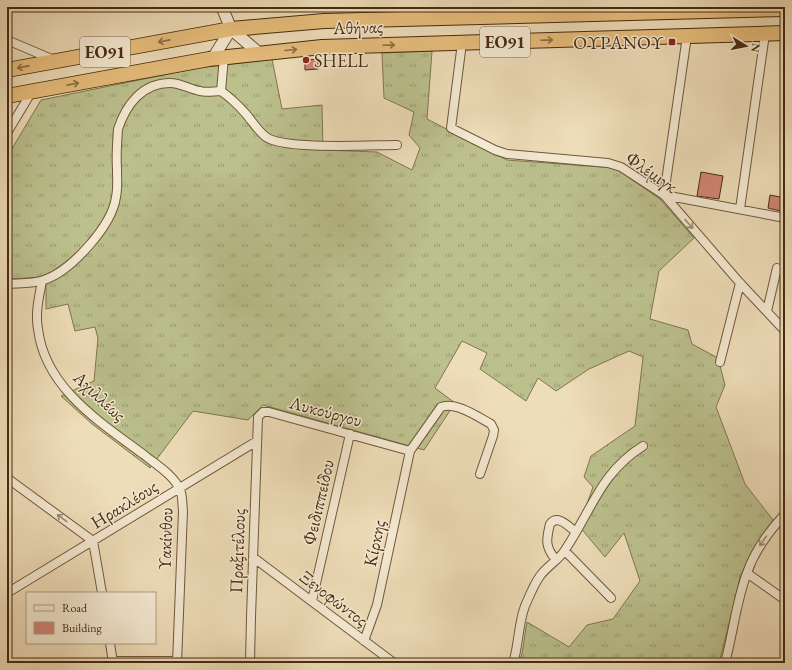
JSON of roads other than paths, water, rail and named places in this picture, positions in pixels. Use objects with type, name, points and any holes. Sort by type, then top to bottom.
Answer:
[{"type":"highway","name":"Αθήνας","points":[[7,70],[230,29],[324,21],[589,11],[785,9]]},
{"type":"highway","name":"Αθήνας","points":[[7,96],[218,58],[322,47],[785,33]]},
{"type":"street","points":[[222,7],[230,29],[259,53]]},
{"type":"street","points":[[221,91],[218,58],[230,29]]},
{"type":"street","points":[[740,210],[765,34]]},
{"type":"street","points":[[687,36],[664,195],[785,218]]},
{"type":"street","points":[[7,40],[56,61]]},
{"type":"street","name":"Φλέμιγκ","points":[[462,43],[451,128],[495,150],[507,154],[615,164],[630,173],[664,195],[740,283],[785,331]]},
{"type":"street","points":[[7,284],[42,281],[61,272],[99,234],[112,212],[117,190],[118,129],[136,96],[150,86],[170,83],[181,84],[201,92],[221,91],[232,99],[266,136],[273,141],[289,144],[397,145]]},
{"type":"street","points":[[7,133],[32,91]]},
{"type":"street","points":[[767,311],[777,268]]},
{"type":"street","name":"Αχιλλέως","points":[[42,281],[37,309],[38,330],[43,349],[52,370],[66,391],[88,412],[160,468],[173,479],[180,488]]},
{"type":"street","points":[[720,362],[740,283]]},
{"type":"street","points":[[410,451],[441,407],[446,405],[456,406],[491,424],[493,427],[493,436],[480,474]]},
{"type":"street","name":"Λυκούργου","points":[[257,441],[258,417],[262,412],[270,412],[410,451]]},
{"type":"street","name":"Φειδιππείδου","points":[[312,601],[350,434]]},
{"type":"street","name":"Ηρακλέους","points":[[7,593],[257,441]]},
{"type":"street","name":"Πραξιτέλους","points":[[250,660],[257,441]]},
{"type":"street","points":[[513,663],[517,652],[520,628],[525,607],[540,576],[565,551],[599,490],[612,473],[629,455],[643,446]]},
{"type":"street","name":"Κίρκης","points":[[364,641],[377,605],[410,451]]},
{"type":"street","points":[[7,478],[93,541],[102,592]]},
{"type":"street","name":"Υακίνθου","points":[[178,662],[182,511],[182,496],[180,488]]},
{"type":"street","points":[[725,663],[747,573],[759,546],[785,514]]},
{"type":"street","points":[[556,560],[549,552],[547,546],[547,534],[550,524],[556,520],[560,520],[576,532]]},
{"type":"street","points":[[565,551],[611,598]]},
{"type":"street","name":"Ξενοφώντος","points":[[254,558],[394,663]]},
{"type":"street","points":[[747,573],[785,600]]},
{"type":"street","points":[[110,644],[113,662],[178,662]]},
{"type":"street","points":[[250,660],[259,663]]},
{"type":"place","name":"ΟΥΡΑΝΟΥ","points":[[672,42]]},
{"type":"place","name":"SHELL","points":[[306,60]]}]
